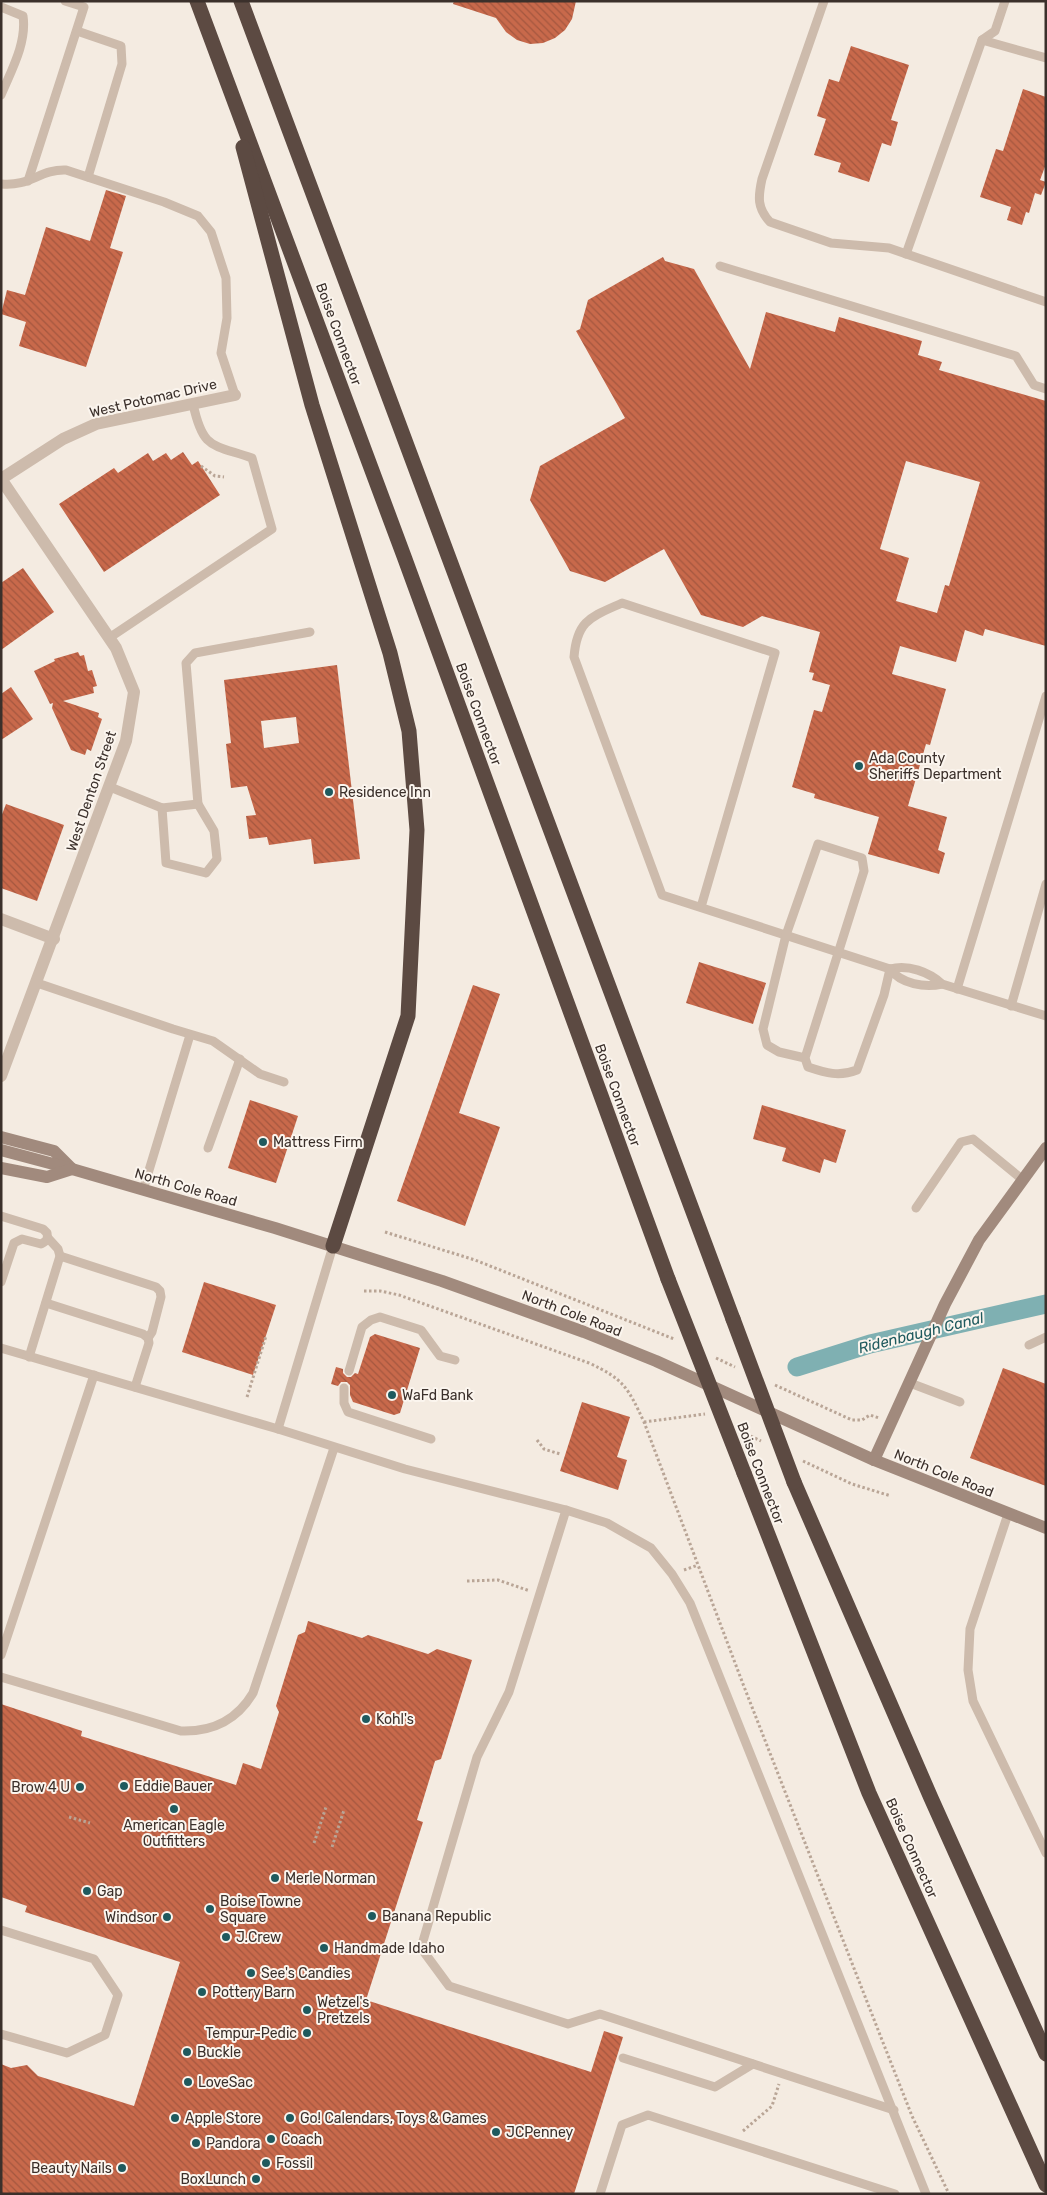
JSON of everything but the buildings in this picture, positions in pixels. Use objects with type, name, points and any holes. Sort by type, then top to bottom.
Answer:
[{"type":"highway","name":"Boise Connector","points":[[197,1],[405,559],[668,1279],[869,1793],[1046,2184]]},
{"type":"highway","name":"Boise Connector","points":[[241,1],[794,1482],[931,1798],[1046,2054]]},
{"type":"highway","points":[[219,59],[312,404],[390,653],[409,731],[417,830],[408,1016],[333,1246]]},
{"type":"main road","points":[[1,1136],[54,1150],[72,1169],[47,1177],[1,1168]]},
{"type":"main road","points":[[874,1460],[945,1304],[979,1240],[1046,1148]]},
{"type":"main road","name":"North Cole Road","points":[[1,1150],[333,1246],[442,1281],[584,1332],[656,1361],[874,1460],[1046,1528]]},
{"type":"street","name":"West Potomac Drive","points":[[1,479],[62,439],[96,424],[235,395]]},
{"type":"street","name":"West Denton Street","points":[[1,479],[116,648],[134,692],[126,741],[54,939],[1,1076]]},
{"type":"street","points":[[1,919],[54,939]]},
{"type":"lane","points":[[28,181],[84,7],[65,1]]},
{"type":"lane","points":[[824,1],[762,179],[759,194],[760,208],[770,222],[831,243],[889,248],[1046,302]]},
{"type":"lane","points":[[906,254],[982,40],[995,32],[1005,1]]},
{"type":"lane","points":[[1,8],[23,16],[24,28],[16,59],[1,95]]},
{"type":"lane","points":[[76,31],[121,46],[122,64],[88,177]]},
{"type":"lane","points":[[982,40],[1046,58]]},
{"type":"lane","points":[[1,184],[19,185],[54,170],[66,170],[164,202],[198,216],[211,232],[226,278],[227,318],[221,353],[235,395]]},
{"type":"lane","points":[[720,266],[1016,356],[1034,385],[1046,388]]},
{"type":"lane","points":[[109,638],[272,529],[252,458],[208,442],[198,428],[193,404]]},
{"type":"lane","points":[[701,907],[775,653],[622,603],[590,617],[581,628],[575,643],[574,657],[662,895],[890,969],[902,966],[918,971],[933,976],[942,984],[1046,1016]]},
{"type":"lane","points":[[162,808],[166,863],[206,873],[217,859],[214,830],[198,804],[186,663],[194,653],[310,632]]},
{"type":"lane","points":[[958,989],[1046,696]]},
{"type":"lane","points":[[110,787],[162,808],[198,804]]},
{"type":"lane","points":[[805,1058],[779,1052],[767,1045],[763,1029],[786,935],[818,844],[862,858],[864,871],[805,1058],[808,1068],[834,1075],[848,1074],[857,1070],[884,995],[890,969]]},
{"type":"lane","points":[[1011,1006],[1046,884]]},
{"type":"lane","points":[[37,983],[190,1035],[213,1040],[260,1074],[284,1082]]},
{"type":"lane","points":[[143,1190],[190,1035]]},
{"type":"lane","points":[[208,1148],[240,1060]]},
{"type":"lane","points":[[916,1208],[961,1142],[973,1139],[1023,1180]]},
{"type":"lane","points":[[1,1216],[43,1229],[58,1249],[60,1256],[30,1357]]},
{"type":"lane","points":[[1,1282],[11,1250],[18,1240],[22,1239],[41,1244],[46,1242],[48,1238]]},
{"type":"lane","points":[[278,1429],[333,1246]]},
{"type":"lane","points":[[60,1256],[148,1282],[160,1291],[161,1297],[152,1332],[148,1338],[149,1343],[134,1387]]},
{"type":"lane","points":[[46,1303],[143,1334],[148,1338]]},
{"type":"lane","points":[[349,1371],[362,1327],[371,1320],[380,1317],[420,1330],[440,1356],[455,1360]]},
{"type":"lane","points":[[1029,1345],[1046,1337]]},
{"type":"lane","points":[[1,1348],[278,1429],[405,1469],[566,1510],[607,1523],[652,1548],[672,1574],[690,1604],[926,2194]]},
{"type":"lane","points":[[1,1655],[94,1375]]},
{"type":"lane","points":[[910,1383],[960,1402]]},
{"type":"lane","points":[[344,1388],[344,1403],[348,1412],[431,1439]]},
{"type":"lane","points":[[1,1677],[182,1730],[206,1730],[233,1718],[244,1707],[253,1692],[334,1448]]},
{"type":"lane","points":[[566,1510],[510,1692],[477,1758],[421,1948],[449,1986],[568,2024],[600,2014],[894,2110]]},
{"type":"lane","points":[[1008,1514],[970,1629],[968,1670],[973,1702],[1046,1852]]},
{"type":"lane","points":[[1,1930],[94,1959],[118,1995],[105,2035],[67,2053],[1,2034]]},
{"type":"lane","points":[[623,2058],[715,2087],[753,2064]]},
{"type":"lane","points":[[600,2194],[622,2125],[648,2115],[895,2194]]},
{"type":"path","points":[[201,466],[215,476],[224,477]]},
{"type":"path","points":[[385,1232],[496,1268]]},
{"type":"path","points":[[364,1291],[375,1290],[399,1295],[589,1363],[613,1374],[630,1392],[644,1422],[743,1684],[899,2083],[949,2194]]},
{"type":"path","points":[[247,1397],[266,1336]]},
{"type":"path","points":[[537,1440],[544,1449],[560,1454]]},
{"type":"path","points":[[468,1581],[498,1580],[522,1588]]},
{"type":"path","points":[[314,1843],[326,1807]]},
{"type":"path","points":[[332,1847],[344,1810]]},
{"type":"path","points":[[69,1817],[90,1823]]},
{"type":"path","points":[[743,2131],[772,2106],[779,2083]]},
{"type":"waterway","name":"Ridenbaugh Canal","points":[[797,1367],[870,1344],[1046,1304]]},
{"type":"place","name":"Ada County Sheriffs Department","points":[[859,766]]},
{"type":"place","name":"Residence Inn","points":[[329,792]]},
{"type":"place","name":"Mattress Firm","points":[[263,1142]]},
{"type":"place","name":"WaFd Bank","points":[[392,1395]]},
{"type":"place","name":"Kohl's","points":[[366,1719]]},
{"type":"place","name":"Eddie Bauer","points":[[124,1786]]},
{"type":"place","name":"Brow 4 U","points":[[80,1787]]},
{"type":"place","name":"American Eagle Outfitters","points":[[174,1809]]},
{"type":"place","name":"Merle Norman","points":[[275,1878]]},
{"type":"place","name":"Gap","points":[[87,1891]]},
{"type":"place","name":"Boise Towne Square","points":[[210,1909]]},
{"type":"place","name":"Banana Republic","points":[[372,1916]]},
{"type":"place","name":"Windsor","points":[[167,1917]]},
{"type":"place","name":"J.Crew","points":[[226,1937]]},
{"type":"place","name":"Handmade Idaho","points":[[324,1948]]},
{"type":"place","name":"See's Candies","points":[[251,1973]]},
{"type":"place","name":"Pottery Barn","points":[[202,1992]]},
{"type":"place","name":"Wetzel's Pretzels","points":[[307,2010]]},
{"type":"place","name":"Tempur-Pedic","points":[[307,2033]]},
{"type":"place","name":"Buckle","points":[[187,2052]]},
{"type":"place","name":"LoveSac","points":[[188,2082]]},
{"type":"place","name":"Apple Store","points":[[175,2118]]},
{"type":"place","name":"Go! Calendars, Toys & Games","points":[[290,2118]]},
{"type":"place","name":"JCPenney","points":[[496,2132]]},
{"type":"place","name":"Coach","points":[[271,2139]]},
{"type":"place","name":"Pandora","points":[[196,2143]]},
{"type":"place","name":"Fossil","points":[[266,2163]]},
{"type":"place","name":"Beauty Nails","points":[[122,2168]]},
{"type":"place","name":"BoxLunch","points":[[256,2179]]}]
